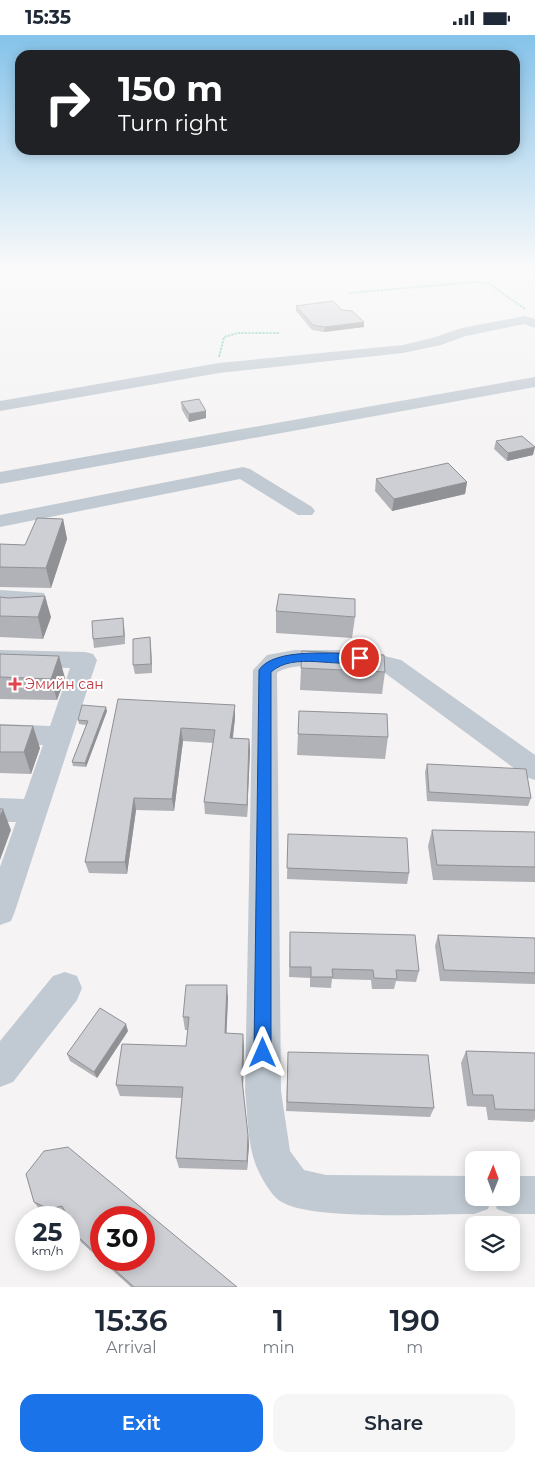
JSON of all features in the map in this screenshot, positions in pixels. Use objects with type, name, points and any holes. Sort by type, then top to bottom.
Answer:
[{"type":"street","points":[[0,406],[27,403],[219,368],[342,357],[403,349],[436,342],[462,332],[493,327]]},
{"type":"street","points":[[0,478],[535,382]]},
{"type":"street","points":[[0,521],[83,503],[243,473],[304,511]]},
{"type":"street","points":[[0,597],[36,598],[36,602],[28,611],[0,610]]},
{"type":"street","points":[[0,658],[85,660],[1,906]]},
{"type":"street","points":[[465,1195],[326,1195],[293,1187],[272,1159],[263,1091],[265,670],[276,661],[295,659],[360,658],[392,666],[535,769]]},
{"type":"street","points":[[0,734],[59,736]]},
{"type":"street","points":[[0,810],[34,811]]},
{"type":"street","points":[[0,1069],[65,987]]},
{"type":"street","points":[[520,1195],[535,1195]]},
{"type":"path","points":[[219,368],[219,354],[224,337],[238,333],[280,333]]},
{"type":"building","points":[[199,399],[206,411],[189,414],[181,402]]},
{"type":"building","points":[[522,436],[535,447],[508,453],[496,441]]},
{"type":"building","points":[[448,463],[467,482],[394,499],[376,479]]},
{"type":"building","points":[[37,518],[63,519],[46,568],[0,567],[0,544],[25,545]]},
{"type":"building","points":[[279,594],[355,599],[355,617],[276,611]]},
{"type":"building","points":[[45,596],[38,617],[0,616],[0,597]]},
{"type":"building","points":[[123,618],[124,636],[93,639],[92,621]]},
{"type":"building","points":[[150,637],[151,664],[133,665],[133,639]]},
{"type":"building","points":[[302,651],[384,655],[385,672],[301,668]]},
{"type":"building","points":[[0,654],[59,656],[51,679],[0,677]]},
{"type":"building","points":[[118,699],[235,705],[230,738],[249,739],[247,805],[204,802],[215,730],[181,728],[172,799],[134,798],[125,862],[85,862]]},
{"type":"building","points":[[82,705],[106,707],[85,763],[72,762],[88,721],[78,720]]},
{"type":"building","points":[[299,711],[387,714],[388,737],[298,734]]},
{"type":"building","points":[[0,725],[33,726],[24,752],[0,752]]},
{"type":"building","points":[[427,764],[526,769],[531,798],[429,792]]},
{"type":"building","points":[[432,830],[535,832],[535,867],[437,865]]},
{"type":"building","points":[[288,834],[407,838],[409,873],[287,868]]},
{"type":"building","points":[[290,932],[415,935],[419,971],[396,970],[397,979],[374,978],[373,970],[332,969],[333,977],[311,977],[311,967],[290,967]]},
{"type":"building","points":[[438,935],[535,938],[535,973],[444,970]]},
{"type":"building","points":[[186,985],[227,985],[225,1033],[243,1034],[242,1080],[248,1135],[247,1161],[176,1158],[183,1087],[116,1085],[122,1044],[186,1046],[189,1017],[183,1017]]},
{"type":"building","points":[[100,1008],[126,1024],[94,1072],[67,1054]]},
{"type":"building","points":[[466,1051],[535,1053],[535,1110],[495,1109],[493,1095],[473,1095]]},
{"type":"building","points":[[288,1052],[428,1055],[434,1108],[287,1102]]},
{"type":"building","points":[[68,1147],[139,1206],[90,1206],[90,1248],[80,1239],[80,1206],[43,1206],[34,1202],[26,1174],[44,1151]]},
{"type":"building","points":[[155,1219],[237,1287],[134,1287],[116,1271],[155,1271]]},
{"type":"place","name":"Эмийн сан","points":[[15,684]]},
{"type":"route","points":[[263,1053],[265,670],[276,661],[360,658]]}]
